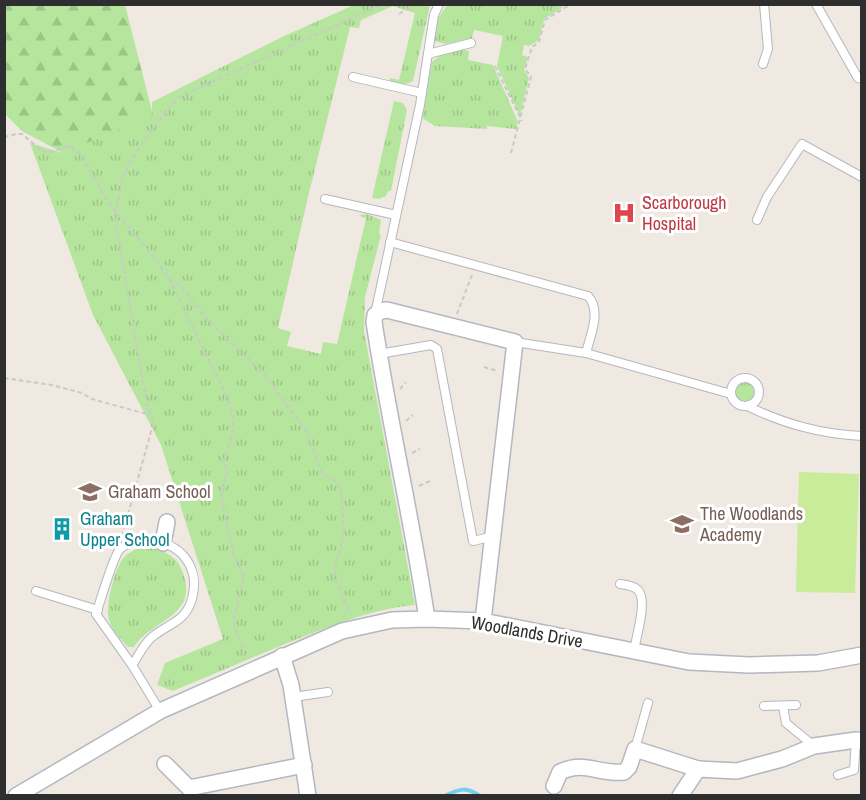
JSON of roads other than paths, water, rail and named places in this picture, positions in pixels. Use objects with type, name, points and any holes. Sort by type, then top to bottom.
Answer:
[{"type":"street","points":[[427,619],[374,322],[375,315],[387,310],[515,342],[483,621]]},
{"type":"street","points":[[163,543],[167,522]]},
{"type":"street","name":"Woodlands Drive","points":[[20,794],[160,711],[342,631],[392,620],[483,621],[689,662],[748,665],[818,663],[861,655]]},
{"type":"street","points":[[282,656],[293,697],[308,795]]},
{"type":"street","points":[[554,786],[560,772],[570,767],[584,766],[612,773],[624,772],[635,749],[698,769],[737,771],[782,759],[814,746],[859,740]]},
{"type":"street","points":[[165,764],[189,788],[304,765]]},
{"type":"street","points":[[680,795],[698,769]]},
{"type":"lane","points":[[375,315],[422,93],[434,15],[439,4]]},
{"type":"lane","points":[[763,64],[768,49],[764,4]]},
{"type":"lane","points":[[816,4],[858,78],[861,79]]},
{"type":"lane","points":[[428,54],[471,43]]},
{"type":"lane","points":[[353,78],[422,93]]},
{"type":"lane","points":[[757,220],[767,197],[802,144],[860,174]]},
{"type":"lane","points":[[325,199],[396,215]]},
{"type":"lane","points":[[390,242],[588,296],[594,303],[595,316],[586,353]]},
{"type":"lane","points":[[515,342],[586,353],[731,394]]},
{"type":"lane","points":[[379,354],[431,345],[437,349],[473,541],[494,536]]},
{"type":"lane","points":[[747,406],[756,401],[759,389],[752,380],[740,379],[734,383],[731,394],[735,403],[794,426],[836,435],[861,436]]},
{"type":"lane","points":[[132,665],[151,638],[175,624],[186,613],[191,600],[194,583],[190,564],[177,549],[154,541],[133,542],[118,550],[96,614],[132,665],[160,711]]},
{"type":"lane","points":[[620,584],[632,585],[638,590],[643,600],[634,651]]},
{"type":"lane","points":[[36,591],[98,610]]},
{"type":"lane","points":[[293,697],[328,692]]},
{"type":"lane","points":[[635,749],[648,702]]},
{"type":"lane","points":[[764,706],[796,705]]},
{"type":"lane","points":[[783,706],[786,723],[814,746]]},
{"type":"lane","points":[[838,775],[854,770],[859,740]]},
{"type":"waterway","points":[[445,796],[463,790],[480,796]]},
{"type":"place","name":"Scarborough Hospital","points":[[624,213]]},
{"type":"place","name":"Graham School","points":[[90,492]]},
{"type":"place","name":"The Woodlands Academy","points":[[682,524]]},
{"type":"place","name":"Graham Upper School","points":[[62,529]]}]
